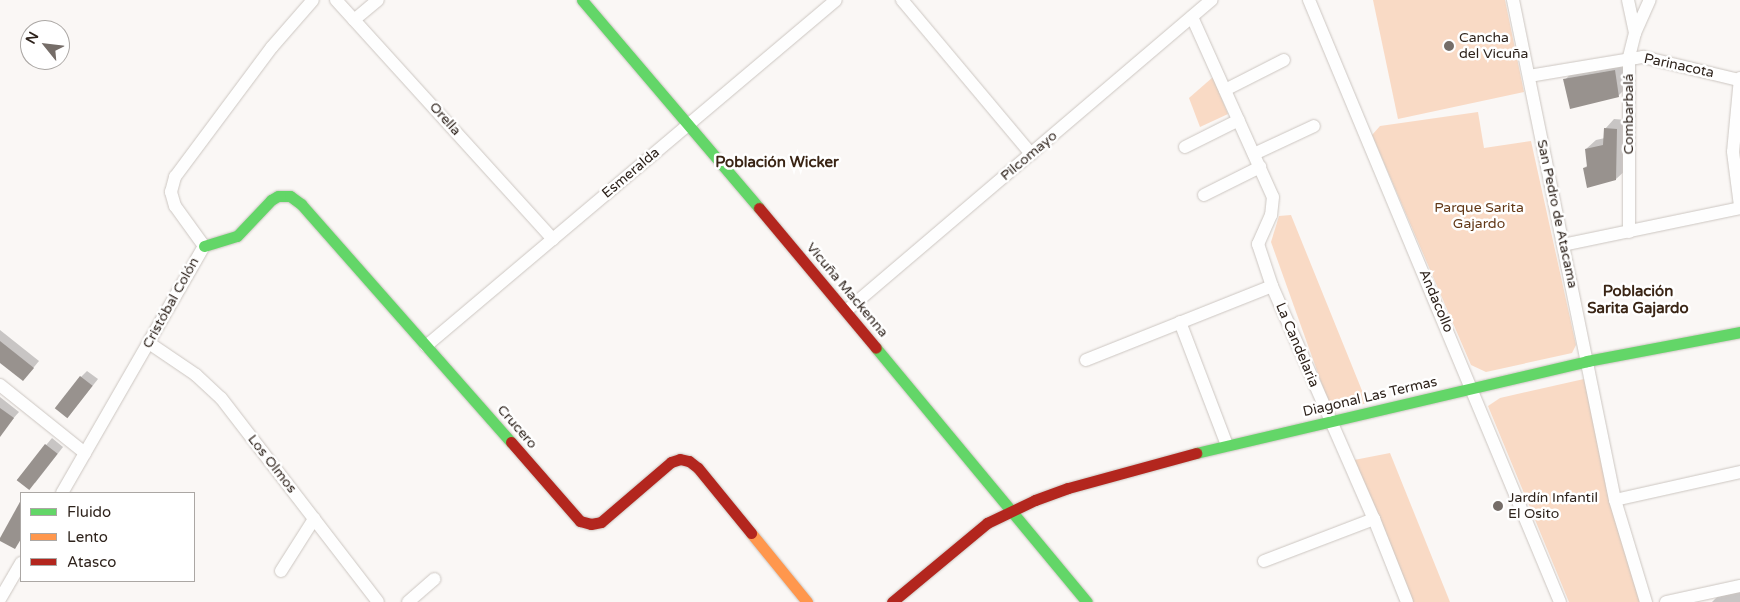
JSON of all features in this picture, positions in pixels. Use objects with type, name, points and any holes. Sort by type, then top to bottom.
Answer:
[{"type":"street","name":"Cristóbal Colón","points":[[63,492],[204,246],[175,206],[170,192],[175,177],[272,47],[313,0]]},
{"type":"street","name":"Orella","points":[[336,0],[553,239]]},
{"type":"street","points":[[354,20],[378,0]]},
{"type":"street","name":"Vicuña Mackenna","points":[[582,0],[846,311],[1087,602]]},
{"type":"street","name":"Esmeralda","points":[[426,346],[836,0]]},
{"type":"street","points":[[902,0],[1031,154]]},
{"type":"street","name":"Pilcomayo","points":[[846,311],[1212,0]]},
{"type":"street","name":"Andacollo","points":[[1309,0],[1560,602]]},
{"type":"street","name":"San Pedro de Atacama","points":[[1513,0],[1615,500],[1646,602]]},
{"type":"street","points":[[1628,0],[1635,33]]},
{"type":"street","name":"Combarbalá","points":[[1629,232],[1630,58],[1635,33],[1650,0]]},
{"type":"street","points":[[1192,17],[1260,168],[1204,195]]},
{"type":"street","name":"Parinacota","points":[[1529,76],[1642,56],[1740,79]]},
{"type":"street","points":[[1225,90],[1284,60]]},
{"type":"street","points":[[1563,245],[1740,207],[1733,152],[1740,79]]},
{"type":"street","points":[[1185,147],[1239,120]]},
{"type":"street","points":[[1254,154],[1314,126]]},
{"type":"street","name":"La Candelaria","points":[[1260,168],[1273,197],[1271,215],[1258,244],[1272,286],[1374,519],[1406,602]]},
{"type":"street","name":"Crucero","points":[[204,246],[237,236],[271,200],[278,196],[290,196],[301,204],[580,521],[591,524],[601,522],[671,462],[689,461],[698,468],[807,602]]},
{"type":"street","points":[[1086,360],[1272,286]]},
{"type":"street","points":[[1180,322],[1227,445]]},
{"type":"street","name":"Diagonal Las Termas","points":[[892,602],[987,523],[1012,510],[1068,488],[1227,445],[1587,361],[1740,332]]},
{"type":"street","name":"Los Olmos","points":[[149,343],[214,391],[378,602]]},
{"type":"street","points":[[0,385],[85,453]]},
{"type":"street","points":[[1615,500],[1740,472]]},
{"type":"street","points":[[281,571],[314,519]]},
{"type":"street","points":[[1264,561],[1374,519]]},
{"type":"street","points":[[0,599],[20,565]]},
{"type":"street","points":[[408,602],[434,579]]},
{"type":"street","points":[[1666,602],[1740,586]]},
{"type":"green space","name":"Cancha del Vicuña","points":[[1373,0],[1505,0],[1524,92],[1398,119]]},
{"type":"green space","points":[[1213,77],[1228,114],[1200,127],[1189,98]]},
{"type":"green space","name":"Parque Sarita Gajardo","points":[[1478,112],[1484,148],[1531,141],[1576,345],[1572,353],[1486,372],[1471,365],[1372,135],[1380,126]]},
{"type":"green space","points":[[1291,215],[1367,403],[1333,412],[1325,393],[1271,242],[1279,216]]},
{"type":"green space","points":[[1584,379],[1642,602],[1569,602],[1488,406],[1500,398]]},
{"type":"green space","points":[[1390,453],[1450,602],[1413,602],[1354,460]]},
{"type":"building","points":[[1615,70],[1619,97],[1570,109],[1563,79]]},
{"type":"building","points":[[1604,128],[1617,129],[1616,180],[1587,188],[1583,168],[1587,167],[1585,149],[1603,145]]},
{"type":"building","points":[[0,341],[34,368],[23,381],[0,363]]},
{"type":"building","points":[[80,376],[93,386],[67,418],[55,408]]},
{"type":"building","points":[[0,408],[14,418],[0,437]]},
{"type":"building","points":[[45,444],[58,454],[29,490],[17,480]]},
{"type":"building","points":[[20,502],[20,541],[15,549],[0,541]]},
{"type":"traffic: fast","points":[[582,0],[759,208]]},
{"type":"traffic: fast","points":[[204,246],[237,236],[271,200],[278,196],[290,196],[301,204],[511,442]]},
{"type":"traffic: fast","points":[[1196,453],[1587,361],[1740,332]]},
{"type":"traffic: fast","points":[[876,348],[1087,602]]},
{"type":"traffic: slow","points":[[751,533],[807,602]]},
{"type":"traffic: jam","points":[[759,208],[876,348]]},
{"type":"traffic: jam","points":[[511,442],[580,521],[591,524],[601,522],[671,462],[680,459],[689,461],[698,468],[751,533]]},
{"type":"traffic: jam","points":[[892,602],[987,523],[1035,500],[1068,488],[1196,453]]},
{"type":"place","name":"Cancha del Vicuña","points":[[1449,46]]},
{"type":"place","name":"Jardín Infantil El Osito","points":[[1498,506]]},
{"type":"district","name":"Población Wicker","points":[[777,163]]},
{"type":"district","name":"Población Sarita Gajardo","points":[[1638,300]]}]
